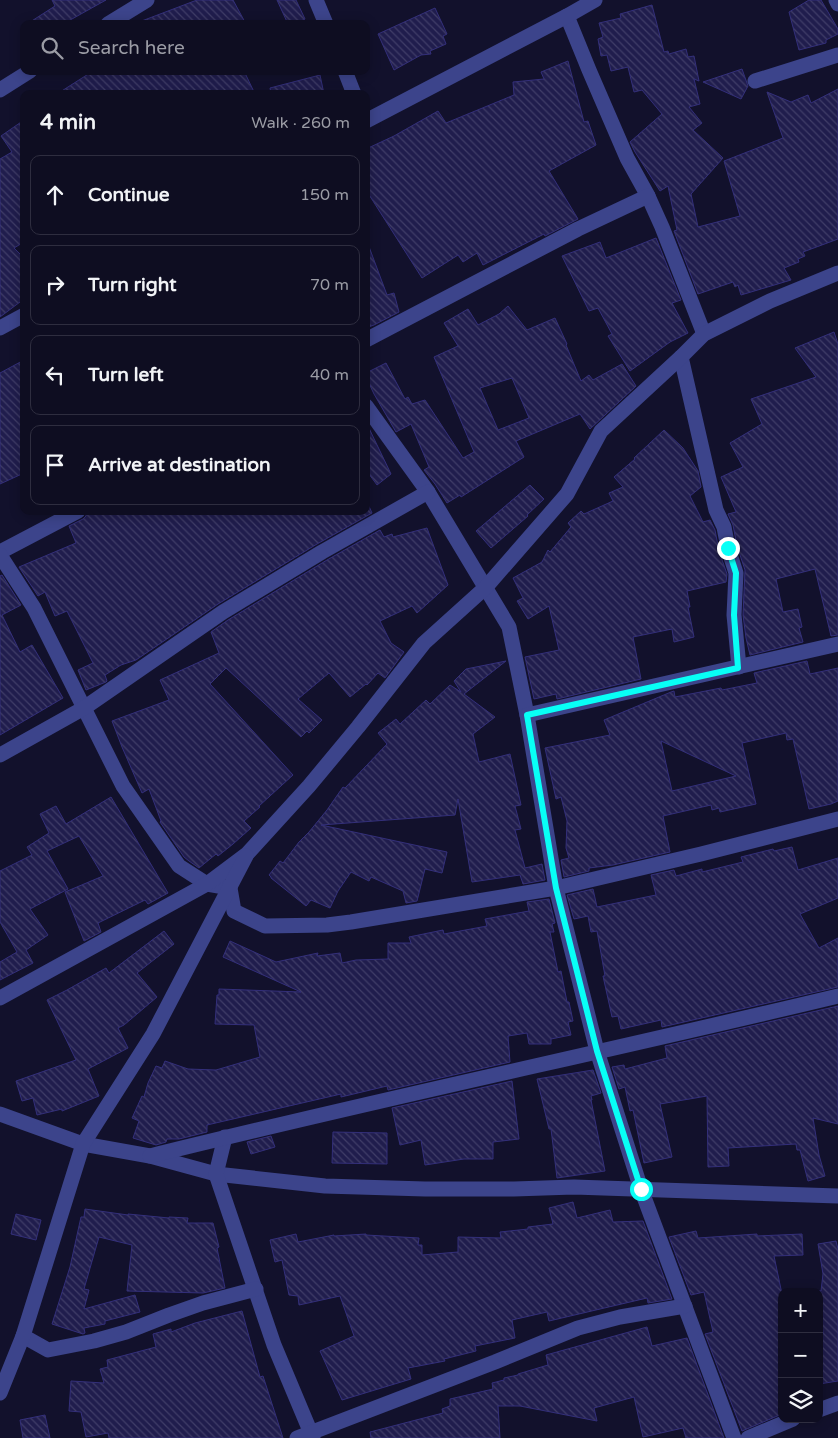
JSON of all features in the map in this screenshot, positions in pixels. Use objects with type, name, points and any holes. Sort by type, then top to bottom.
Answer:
[{"type":"street","points":[[114,20],[147,0]]},
{"type":"street","points":[[316,0],[324,20]]},
{"type":"street","points":[[370,120],[595,0]]},
{"type":"street","points":[[836,0],[838,4]]},
{"type":"street","points":[[567,16],[588,70],[627,158],[648,196],[704,334]]},
{"type":"street","points":[[755,81],[838,55]]},
{"type":"street","points":[[0,90],[24,75]]},
{"type":"street","points":[[347,75],[352,90]]},
{"type":"street","points":[[370,338],[578,229],[648,196]]},
{"type":"street","points":[[0,998],[207,884],[247,854],[309,786],[424,643],[486,587],[567,494],[601,431],[681,358],[704,334],[770,301],[838,272]]},
{"type":"street","points":[[0,328],[20,317]]},
{"type":"street","points":[[681,358],[716,510],[724,527],[736,573],[734,615],[738,668]]},
{"type":"street","points":[[370,412],[428,492],[509,627],[527,715],[556,888],[597,1051],[641,1189],[734,1438]]},
{"type":"street","points":[[0,755],[84,708],[223,612],[322,552],[428,492]]},
{"type":"street","points":[[71,515],[0,554],[34,608],[123,786],[179,866],[207,884],[230,888]]},
{"type":"street","points":[[527,715],[838,644]]},
{"type":"street","points":[[230,888],[234,911],[265,926],[327,925],[556,888],[710,852],[838,819]]},
{"type":"street","points":[[0,1393],[23,1336],[82,1144],[153,1034],[247,854]]},
{"type":"street","points":[[150,1156],[597,1051],[716,1026],[838,996]]},
{"type":"street","points":[[0,1114],[82,1144],[150,1156],[216,1174],[334,1186],[425,1189],[574,1187],[838,1196]]},
{"type":"street","points":[[225,1138],[216,1174],[307,1436],[578,1328],[620,1317],[685,1306]]},
{"type":"street","points":[[23,1336],[48,1350],[94,1341],[126,1332],[203,1303],[256,1289]]},
{"type":"street","points":[[823,1409],[838,1403]]},
{"type":"street","points":[[748,1438],[784,1423]]},
{"type":"building","points":[[52,0],[106,0],[70,20],[33,20],[55,6]]},
{"type":"building","points":[[197,0],[233,0],[244,20],[144,20]]},
{"type":"building","points":[[277,0],[296,0],[305,19],[286,20]]},
{"type":"building","points":[[809,0],[821,0],[838,29],[838,34],[826,40],[826,43],[799,50],[789,12]]},
{"type":"building","points":[[652,5],[664,52],[668,51],[669,54],[686,49],[688,57],[694,56],[699,81],[694,79],[700,104],[689,107],[702,123],[693,130],[723,158],[691,194],[698,227],[740,216],[724,161],[783,138],[767,92],[791,102],[808,95],[811,103],[838,89],[838,239],[803,252],[805,256],[798,259],[799,262],[784,268],[791,280],[741,295],[738,285],[735,287],[733,282],[698,294],[674,231],[677,230],[668,186],[660,191],[630,142],[662,114],[642,90],[634,92],[628,67],[611,71],[607,55],[601,56],[598,39],[603,37],[599,23],[621,18],[620,14]]},
{"type":"building","points":[[435,8],[447,34],[443,36],[446,44],[430,51],[431,54],[421,55],[394,70],[378,34]]},
{"type":"building","points":[[568,61],[584,122],[588,121],[596,145],[549,171],[578,219],[483,265],[477,253],[463,262],[458,255],[422,278],[370,196],[370,147],[438,111],[446,123],[514,95],[513,82],[544,79],[541,72]]},
{"type":"building","points":[[742,69],[748,86],[741,99],[703,82]]},
{"type":"building","points":[[87,75],[246,75],[253,90],[63,90]]},
{"type":"building","points":[[320,75],[323,90],[270,90],[270,88]]},
{"type":"building","points":[[20,123],[20,244],[14,248],[20,254],[20,302],[0,317],[0,159],[12,152],[1,136]]},
{"type":"building","points":[[656,238],[681,300],[672,303],[688,333],[670,342],[630,371],[608,336],[612,334],[598,308],[589,311],[562,256],[600,242],[606,258]]},
{"type":"building","points":[[370,249],[387,295],[394,293],[399,312],[370,326]]},
{"type":"building","points":[[508,306],[527,330],[555,318],[581,381],[589,375],[593,380],[622,364],[636,386],[590,429],[580,414],[516,441],[524,457],[461,497],[460,495],[447,503],[424,470],[429,467],[411,424],[396,432],[370,386],[370,371],[386,363],[405,399],[408,397],[412,404],[425,400],[463,458],[474,452],[434,357],[458,346],[444,323],[468,309],[478,325],[499,314]],"holes":[[[512,378],[529,418],[498,430],[480,388]]]},
{"type":"building","points":[[834,332],[838,344],[838,635],[831,636],[815,569],[776,579],[783,612],[798,609],[802,627],[799,628],[803,642],[750,655],[743,615],[745,570],[737,546],[733,525],[728,514],[736,512],[721,477],[743,467],[730,443],[762,424],[751,399],[816,377],[795,348]]},
{"type":"building","points":[[20,362],[20,475],[0,484],[0,373]]},
{"type":"building","points":[[370,430],[391,474],[377,485],[370,475]]},
{"type":"building","points":[[664,430],[683,448],[698,471],[701,487],[690,496],[703,522],[710,520],[715,530],[719,551],[727,574],[726,582],[687,591],[694,637],[674,642],[672,629],[633,637],[641,679],[557,699],[556,694],[534,699],[525,657],[559,650],[549,606],[528,619],[517,601],[523,598],[513,578],[542,562],[548,550],[550,552],[571,527],[568,523],[581,511],[584,514],[613,501],[609,493],[623,487],[614,477]]},
{"type":"building","points":[[530,485],[544,499],[528,516],[491,548],[476,531]]},
{"type":"building","points":[[368,515],[218,604],[136,660],[121,665],[105,675],[106,682],[86,690],[78,670],[93,663],[67,611],[55,616],[45,592],[38,596],[19,567],[76,543],[69,526],[86,516]]},
{"type":"building","points":[[427,528],[448,585],[417,613],[412,606],[380,621],[391,643],[404,652],[385,678],[378,673],[367,685],[350,697],[329,673],[298,699],[322,720],[309,733],[307,731],[301,737],[226,668],[210,684],[293,775],[244,821],[251,828],[218,856],[216,854],[199,868],[184,857],[160,822],[149,789],[142,793],[112,721],[169,700],[160,680],[219,653],[211,632],[228,620],[380,530],[384,537],[392,534],[393,537]]},
{"type":"building","points":[[2,575],[21,605],[2,615],[20,652],[32,645],[63,698],[0,735],[0,576]]},
{"type":"building","points":[[506,661],[464,694],[495,717],[473,734],[479,762],[510,754],[521,805],[515,806],[521,829],[515,830],[525,868],[542,864],[545,880],[523,884],[520,875],[472,882],[458,799],[455,815],[321,825],[447,852],[442,873],[425,869],[417,901],[406,903],[403,891],[371,877],[369,881],[351,872],[338,891],[330,908],[311,900],[306,906],[271,878],[269,875],[280,861],[283,863],[327,810],[343,787],[345,788],[387,744],[378,733],[396,719],[400,724],[426,700],[430,704],[450,685],[461,692],[454,681],[466,669]]},
{"type":"building","points":[[807,661],[810,674],[838,668],[838,801],[809,809],[793,739],[787,740],[786,733],[742,743],[756,804],[720,812],[719,808],[712,810],[711,805],[663,816],[670,852],[613,865],[589,868],[589,871],[564,877],[561,860],[569,858],[566,848],[567,821],[561,797],[556,799],[545,748],[610,735],[604,720],[674,691],[675,697],[757,683],[754,673]],"holes":[[[661,741],[736,776],[672,791]]]},
{"type":"building","points":[[111,797],[168,893],[148,904],[145,900],[98,923],[101,932],[84,941],[65,892],[103,876],[79,836],[47,851],[68,889],[30,909],[48,935],[26,950],[33,963],[0,980],[0,962],[17,952],[0,922],[0,871],[32,855],[27,847],[49,833],[40,814],[56,806],[66,824]]},
{"type":"building","points":[[792,847],[798,870],[838,858],[838,898],[800,914],[819,948],[838,938],[838,987],[662,1027],[661,1020],[621,1029],[618,1016],[612,1017],[603,976],[605,976],[597,931],[591,932],[588,916],[574,919],[567,895],[593,889],[597,907],[656,895],[651,875],[674,870],[676,876],[702,869],[702,872],[743,862],[741,857],[773,849],[774,851]]},
{"type":"building","points":[[549,899],[555,923],[552,924],[554,932],[550,932],[558,972],[561,971],[573,1021],[568,1022],[571,1035],[551,1039],[551,1044],[529,1044],[527,1033],[508,1036],[510,1062],[388,1090],[387,1086],[341,1097],[341,1094],[207,1125],[207,1132],[179,1139],[167,1139],[166,1142],[156,1145],[133,1138],[139,1121],[132,1118],[142,1096],[144,1097],[156,1066],[162,1068],[165,1061],[188,1069],[216,1070],[260,1057],[254,1025],[215,1024],[219,989],[301,992],[223,957],[230,941],[276,962],[318,953],[317,956],[340,953],[342,963],[356,960],[388,959],[388,943],[411,943],[409,937],[443,930],[444,934],[487,926],[485,919],[529,911],[527,902]]},
{"type":"building","points":[[164,931],[174,944],[137,973],[157,997],[118,1028],[128,1048],[88,1069],[99,1096],[62,1111],[62,1109],[37,1115],[33,1098],[22,1101],[16,1081],[76,1060],[47,1000],[106,968],[109,973]]},
{"type":"building","points":[[838,1006],[838,1124],[813,1118],[819,1155],[825,1176],[808,1181],[800,1150],[797,1150],[796,1144],[728,1148],[729,1166],[708,1167],[707,1096],[660,1104],[672,1157],[644,1163],[633,1110],[630,1111],[625,1087],[619,1089],[612,1067],[624,1065],[625,1069],[667,1058],[665,1046]]},
{"type":"building","points":[[593,1070],[601,1093],[591,1096],[591,1100],[605,1171],[557,1178],[551,1129],[549,1129],[537,1079]]},
{"type":"building","points":[[512,1081],[519,1139],[493,1142],[493,1159],[464,1159],[425,1165],[421,1140],[400,1145],[392,1108]]},
{"type":"building","points":[[333,1132],[387,1133],[387,1164],[332,1163]]},
{"type":"building","points":[[271,1136],[275,1147],[251,1154],[247,1142]]},
{"type":"building","points":[[573,1202],[577,1218],[610,1210],[613,1222],[643,1221],[672,1299],[648,1303],[647,1298],[549,1321],[547,1312],[512,1320],[515,1338],[475,1346],[476,1351],[444,1359],[445,1361],[408,1368],[411,1379],[342,1400],[320,1351],[354,1336],[340,1296],[299,1305],[298,1296],[289,1295],[282,1260],[275,1262],[270,1240],[296,1234],[298,1242],[334,1235],[366,1234],[419,1238],[418,1245],[422,1245],[422,1255],[458,1252],[458,1237],[501,1238],[500,1232],[553,1224],[549,1208]]},
{"type":"building","points":[[85,1209],[128,1215],[188,1218],[187,1223],[213,1223],[219,1247],[217,1248],[225,1288],[203,1293],[127,1291],[132,1245],[99,1237],[84,1289],[89,1290],[84,1309],[135,1295],[140,1312],[105,1321],[105,1324],[84,1328],[85,1333],[83,1334],[52,1324],[70,1267],[81,1217],[84,1217]]},
{"type":"building","points":[[16,1214],[41,1220],[36,1240],[11,1234]]},
{"type":"building","points":[[696,1231],[698,1238],[757,1234],[757,1236],[802,1234],[803,1255],[774,1256],[781,1288],[778,1288],[778,1416],[742,1431],[705,1334],[713,1332],[704,1292],[691,1295],[669,1237]]},
{"type":"building","points":[[836,1241],[838,1249],[838,1381],[823,1383],[823,1288],[821,1288],[823,1274],[818,1244]]},
{"type":"building","points":[[242,1311],[260,1377],[263,1376],[283,1438],[109,1438],[108,1433],[86,1437],[81,1412],[69,1411],[71,1381],[104,1383],[100,1369],[108,1367],[107,1360],[156,1347],[153,1334],[171,1329],[171,1332],[195,1323]]},
{"type":"building","points":[[647,1327],[652,1346],[687,1338],[724,1438],[686,1438],[683,1428],[643,1437],[634,1397],[594,1408],[597,1421],[520,1406],[498,1406],[500,1438],[371,1438],[370,1432],[443,1413],[442,1409],[450,1406],[450,1399],[493,1389],[492,1383],[548,1365],[546,1355]]},
{"type":"building","points":[[45,1415],[50,1438],[23,1438],[20,1420]]},
{"type":"route","points":[[641,1189],[597,1051],[556,888],[527,715],[738,668],[734,615],[736,573],[728,548]]}]
